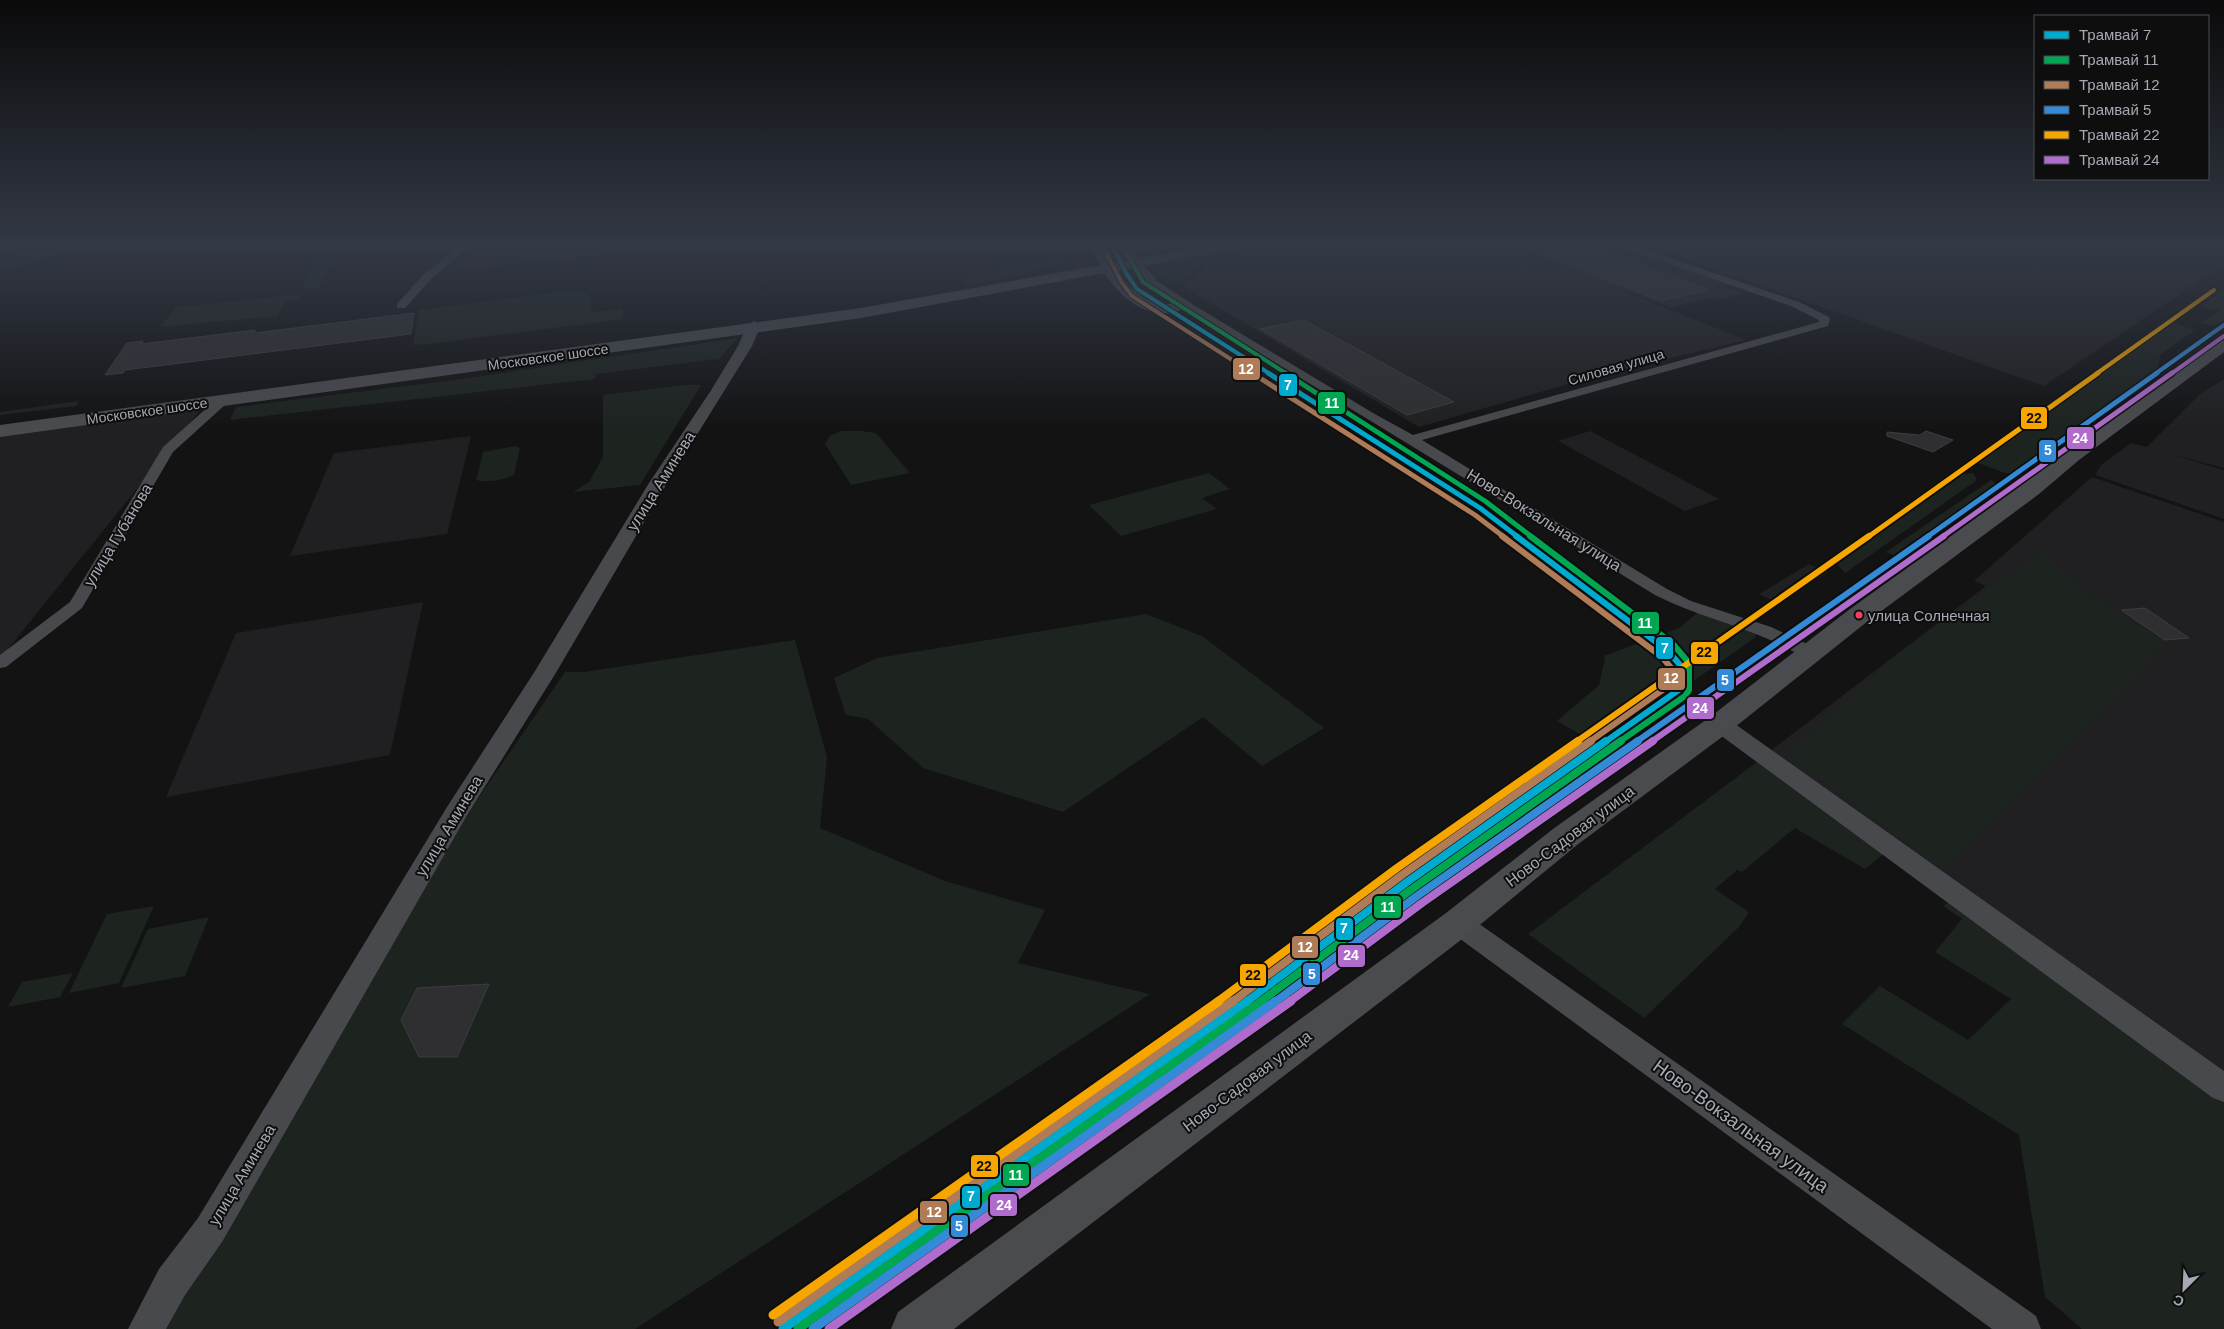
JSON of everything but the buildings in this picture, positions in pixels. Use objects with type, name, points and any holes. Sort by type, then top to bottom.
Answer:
[{"type":"main road","name":"Московское шоссе","points":[[0,431],[41,421],[756,322],[850,307]]},
{"type":"main road","name":"Московское шоссе","points":[[0,422],[41,421],[224,399],[861,313],[892,307]]},
{"type":"main road","points":[[1149,307],[1200,313]]},
{"type":"main road","points":[[1164,309],[1176,307]]},
{"type":"main road","name":"Ново-Садовая улица","points":[[915,1329],[1458,923],[1564,838],[1720,724],[1812,654],[1859,615],[2031,489],[2224,343]]},
{"type":"main road","name":"Московское шоссе","points":[[41,421],[224,399]]},
{"type":"street","name":"Ново-Вокзальная улица","points":[[1189,307],[1369,416],[1411,439],[1661,592],[1693,607],[1765,631],[1812,654]]},
{"type":"street","name":"Силовая улица","points":[[1411,439],[1824,324],[1825,319],[1801,307]]},
{"type":"street","name":"улица Аминева","points":[[146,1329],[172,1282],[210,1230],[456,813],[546,671],[658,483],[730,370],[754,327]]},
{"type":"street","name":"улица Губанова","points":[[0,663],[76,605],[168,450],[224,399]]},
{"type":"street","points":[[1720,724],[2224,1088]]},
{"type":"street","name":"Ново-Вокзальная улица","points":[[1458,923],[2023,1329]]},
{"type":"shaded area","points":[[176,307],[283,307],[277,316],[160,327]]},
{"type":"shaded area","points":[[442,307],[591,307],[591,312],[622,309],[624,319],[413,345],[419,310]]},
{"type":"shaded area","points":[[1217,307],[1663,307],[1746,340],[1603,374],[1419,427]]},
{"type":"shaded area","points":[[1822,307],[2161,307],[2044,386]]},
{"type":"shaded area","points":[[2204,307],[2224,307],[2224,321],[2214,326],[2199,323],[2220,311]]},
{"type":"shaded area","points":[[2174,323],[2195,330],[2160,355],[2158,370],[2015,473],[2005,473],[1973,461]]},
{"type":"shaded area","points":[[738,338],[719,359],[596,374],[595,379],[230,420],[236,407],[463,379]]},
{"type":"shaded area","points":[[2224,379],[2224,468],[2170,454],[2224,470],[2224,519],[2095,475],[2102,464],[2131,443],[2147,447],[2200,394]]},
{"type":"shaded area","points":[[684,385],[701,385],[640,485],[573,492],[589,482],[603,457],[603,395]]},
{"type":"shaded area","points":[[79,401],[76,406],[0,415],[0,412]]},
{"type":"shaded area","points":[[201,409],[0,659],[0,434]]},
{"type":"shaded area","points":[[842,431],[876,433],[910,473],[851,485],[825,444],[830,436]]},
{"type":"shaded area","points":[[1590,431],[1719,499],[1685,511],[1558,441]]},
{"type":"shaded area","points":[[471,436],[447,534],[290,556],[334,453]]},
{"type":"shaded area","points":[[515,446],[520,448],[514,475],[495,480],[476,480],[483,452]]},
{"type":"shaded area","points":[[1209,473],[1230,489],[1202,498],[1217,509],[1121,536],[1089,505]]},
{"type":"shaded area","points":[[1973,473],[1977,480],[1845,573],[1837,564],[1964,474]]},
{"type":"shaded area","points":[[2092,477],[2224,522],[2224,1080],[1769,752],[1986,586],[1974,581]]},
{"type":"shaded area","points":[[1991,480],[1996,484],[1993,489],[1900,558],[1886,552]]},
{"type":"shaded area","points":[[2042,552],[2088,594],[2167,642],[1945,871],[1786,754],[1846,703],[1893,657]]},
{"type":"shaded area","points":[[1809,564],[1828,572],[1777,603],[1759,594]]},
{"type":"shaded area","points":[[423,602],[390,755],[166,797],[236,633]]},
{"type":"shaded area","points":[[1701,610],[1753,627],[1756,637],[1601,746],[1557,721],[1599,685],[1604,656],[1679,628]]},
{"type":"shaded area","points":[[1146,614],[1202,636],[1324,728],[1262,766],[1203,717],[1063,812],[923,768],[868,719],[846,715],[834,678],[877,658]]},
{"type":"shaded area","points":[[795,640],[827,757],[820,828],[945,881],[1045,910],[1018,963],[1150,994],[635,1329],[149,1329],[381,940],[565,672],[584,672]]},
{"type":"shaded area","points":[[1765,756],[1891,848],[1865,869],[1795,828],[1742,872],[1737,870],[1715,889],[1749,912],[1739,927],[1644,1018],[1528,934]]},
{"type":"shaded area","points":[[1958,896],[2224,1088],[2224,1329],[2082,1329],[2045,1297],[2019,1135],[1842,1024],[1880,986],[1968,1040],[2011,999],[1935,952],[1962,919],[1943,906]]},
{"type":"shaded area","points":[[154,906],[119,983],[69,993],[107,914]]},
{"type":"shaded area","points":[[209,917],[185,976],[121,988],[148,929]]},
{"type":"shaded area","points":[[73,973],[60,997],[8,1007],[22,982]]},
{"type":"tram line","name":"12","points":[[778,1322],[1222,1009],[1402,875],[1671,684],[1672,669],[1662,657],[1475,515],[1149,307]]},
{"type":"tram line","name":"7","points":[[783,1329],[1227,1016],[1407,882],[1680,689],[1681,666],[1668,651],[1480,508],[1165,307]]},
{"type":"tram line","name":"11","points":[[798,1329],[1232,1023],[1412,889],[1685,696],[1689,690],[1689,663],[1673,644],[1485,501],[1182,307]]},
{"type":"tram line","name":"22","points":[[773,1315],[1217,1002],[1397,868],[1755,617],[2190,307]]},
{"type":"tram line","name":"5","points":[[813,1329],[1237,1030],[1417,896],[1775,645],[2224,325]]},
{"type":"tram line","name":"24","points":[[829,1329],[1242,1037],[1422,903],[1780,652],[2224,336]]},
{"type":"place","name":"улица Солнечная","points":[[1859,615]]}]
